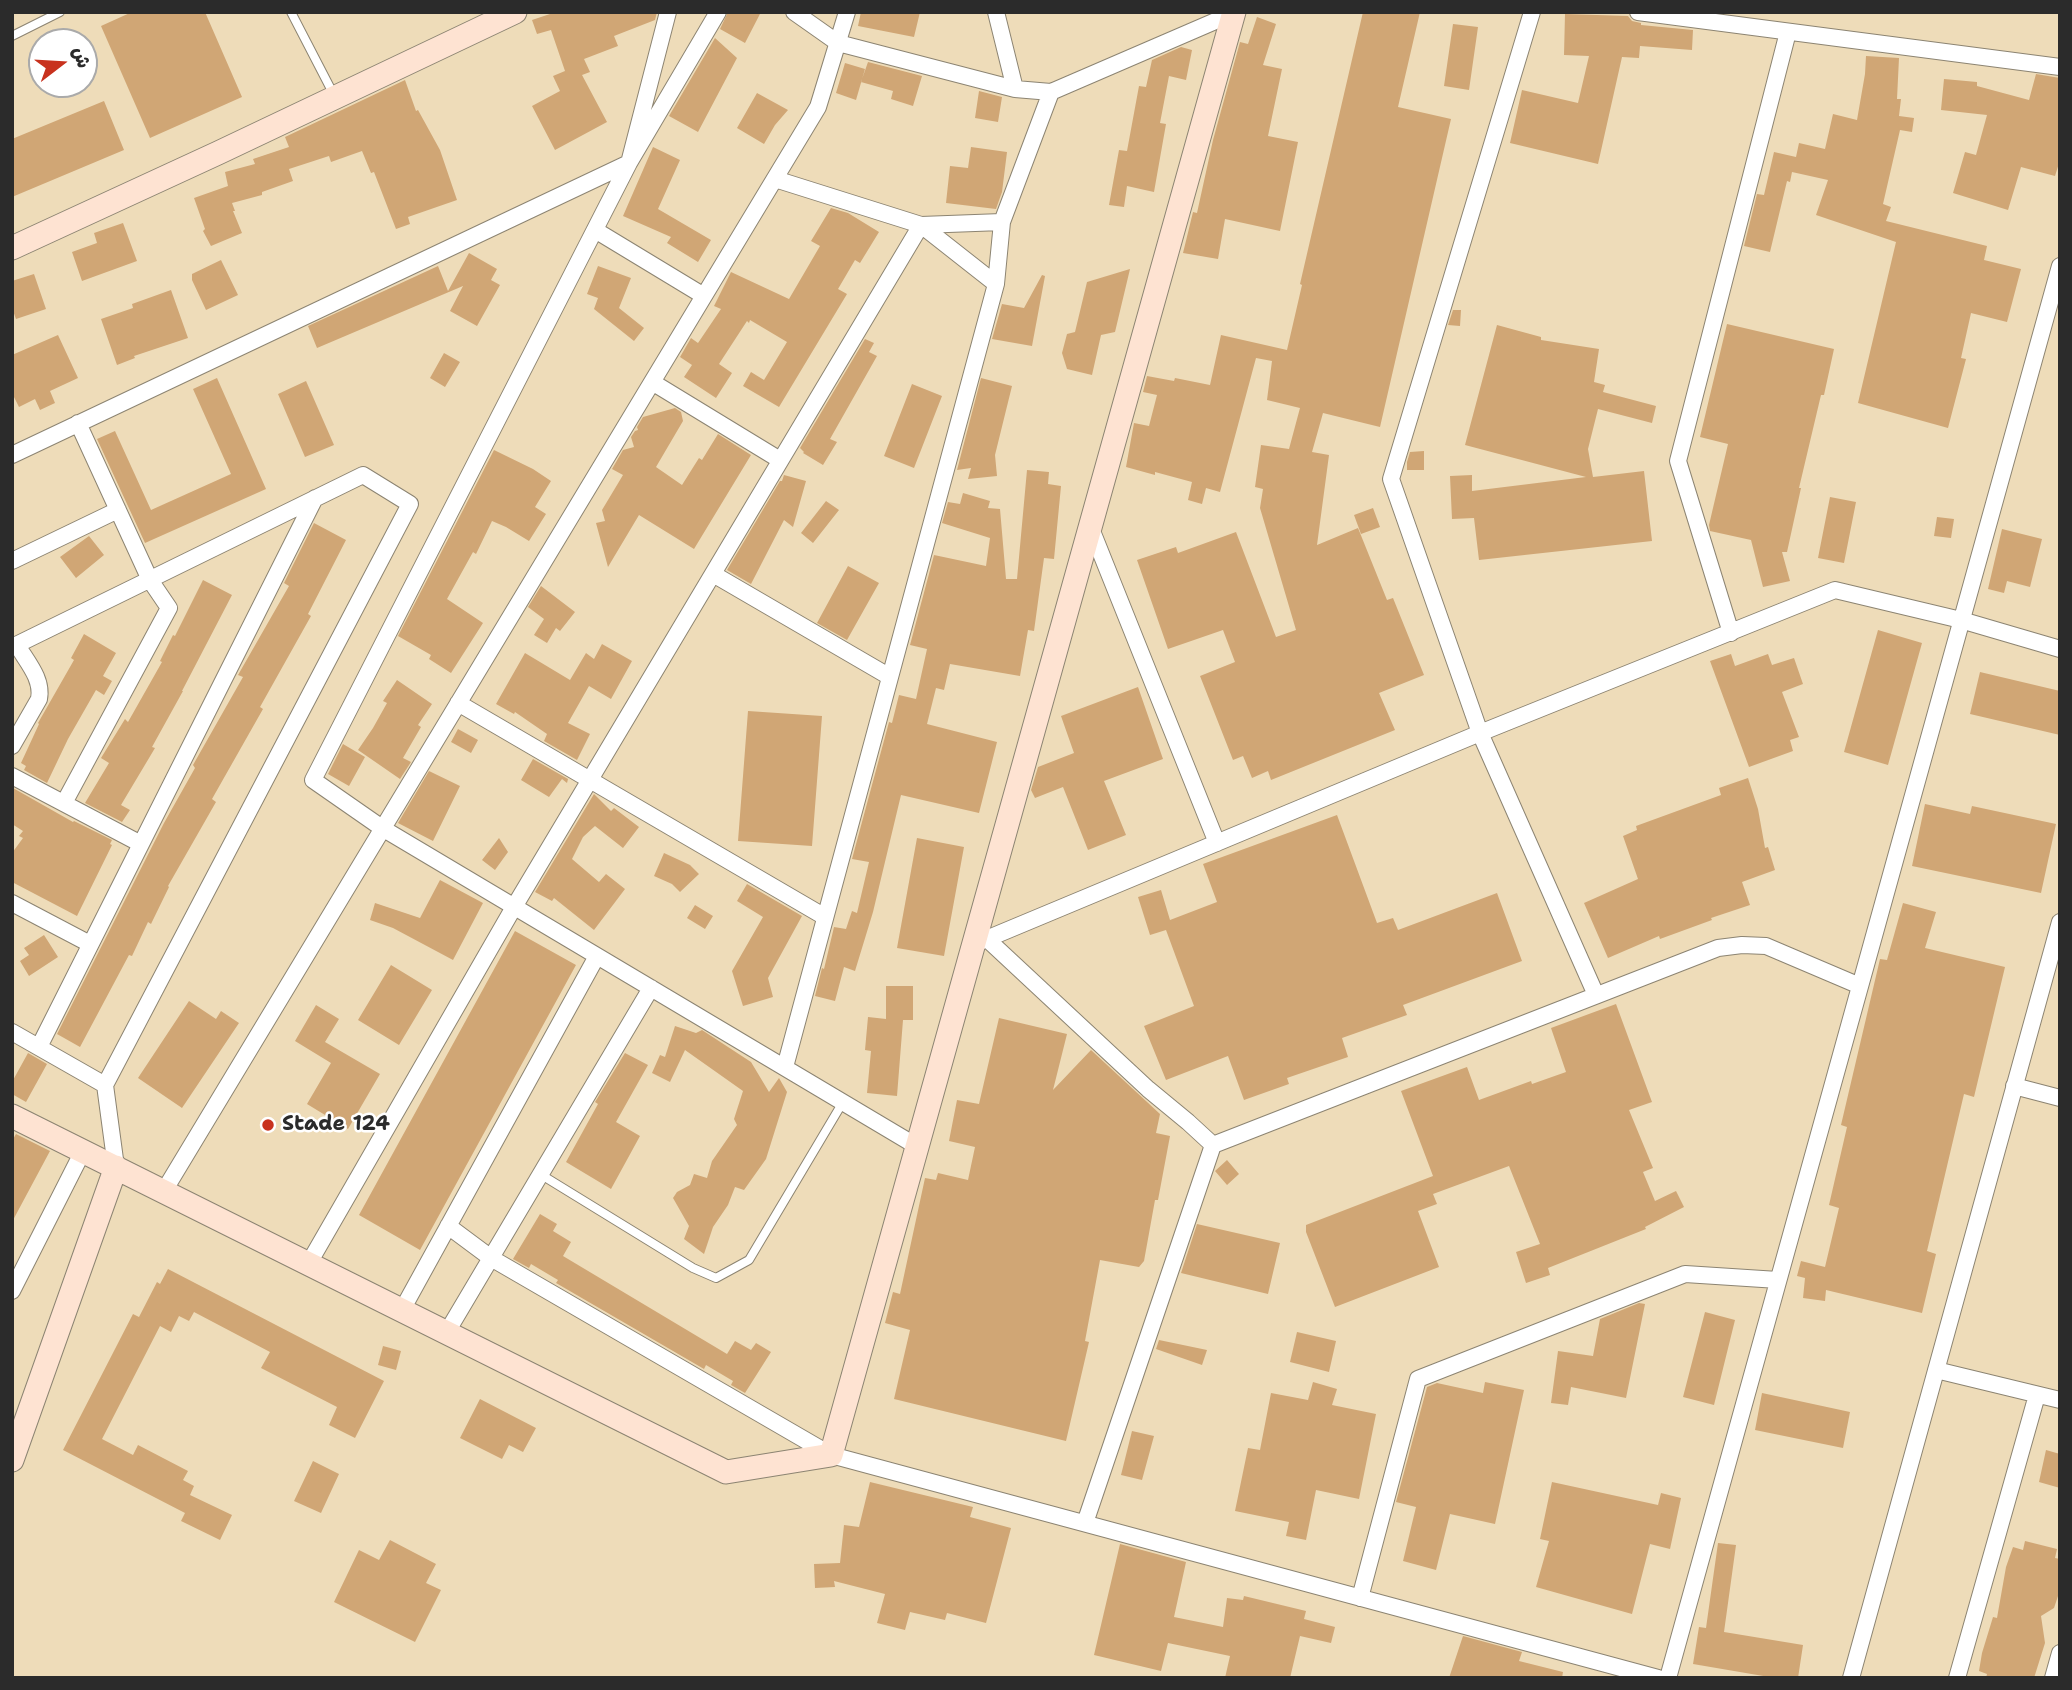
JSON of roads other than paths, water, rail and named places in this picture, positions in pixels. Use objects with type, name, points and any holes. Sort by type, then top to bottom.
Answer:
[{"type":"street","points":[[12,248],[335,98],[492,17],[515,12]]},
{"type":"street","points":[[629,163],[668,12]]},
{"type":"street","points":[[718,12],[629,163],[313,779],[382,828],[918,1147]]},
{"type":"street","points":[[794,12],[838,43],[1014,89],[1051,92],[1234,13]]},
{"type":"street","points":[[164,1191],[818,107],[848,12]]},
{"type":"street","points":[[996,12],[1014,89]]},
{"type":"street","points":[[1532,12],[1391,479],[1480,733],[1595,995]]},
{"type":"street","points":[[1638,12],[2060,67]]},
{"type":"street","points":[[831,1455],[918,1147],[980,942],[1090,526],[1234,13]]},
{"type":"street","points":[[1731,633],[1678,461],[1788,32]]},
{"type":"street","points":[[785,1067],[996,284],[1002,222],[1051,92]]},
{"type":"street","points":[[12,455],[629,163]]},
{"type":"street","points":[[775,178],[921,225],[1002,222]]},
{"type":"street","points":[[921,225],[996,284]]},
{"type":"street","points":[[309,1263],[514,906],[921,225]]},
{"type":"street","points":[[595,230],[704,296]]},
{"type":"street","points":[[1668,1678],[2060,265]]},
{"type":"street","points":[[652,382],[780,460]]},
{"type":"street","points":[[64,803],[169,608],[150,579],[78,423]]},
{"type":"street","points":[[12,746],[40,693],[40,684],[15,646],[363,475],[411,504],[105,1085],[116,1167],[12,1460]]},
{"type":"street","points":[[39,1047],[315,498]]},
{"type":"street","points":[[12,562],[118,510]]},
{"type":"street","points":[[1090,526],[1217,843]]},
{"type":"street","points":[[713,574],[890,677]]},
{"type":"street","points":[[980,942],[1480,733],[1835,590],[1962,620],[2060,649]]},
{"type":"street","points":[[458,703],[825,917]]},
{"type":"street","points":[[12,776],[141,844]]},
{"type":"street","points":[[12,903],[90,944]]},
{"type":"street","points":[[1851,1678],[2059,929]]},
{"type":"street","points":[[980,942],[1213,1145]]},
{"type":"street","points":[[1085,1523],[1213,1145],[1718,948],[1742,944],[1766,946],[1860,986]]},
{"type":"street","points":[[402,1310],[597,956]]},
{"type":"street","points":[[447,1332],[651,988]]},
{"type":"street","points":[[12,1032],[105,1085]]},
{"type":"street","points":[[2014,1086],[2060,1098]]},
{"type":"street","points":[[12,1116],[726,1472],[831,1455]]},
{"type":"street","points":[[12,1291],[83,1151]]},
{"type":"street","points":[[448,1226],[491,1258],[831,1455],[1658,1678]]},
{"type":"street","points":[[1360,1598],[1418,1379],[1685,1274],[1778,1280]]},
{"type":"street","points":[[1936,1370],[2060,1400]]},
{"type":"street","points":[[1957,1678],[2037,1395]]},
{"type":"street","points":[[2053,1678],[2060,1653]]},
{"type":"lane","points":[[12,36],[60,12]]},
{"type":"lane","points":[[291,12],[335,98]]},
{"type":"lane","points":[[540,1174],[693,1268],[716,1278],[749,1260],[843,1102]]},
{"type":"place","name":"Stade 124","points":[[268,1125]]}]
